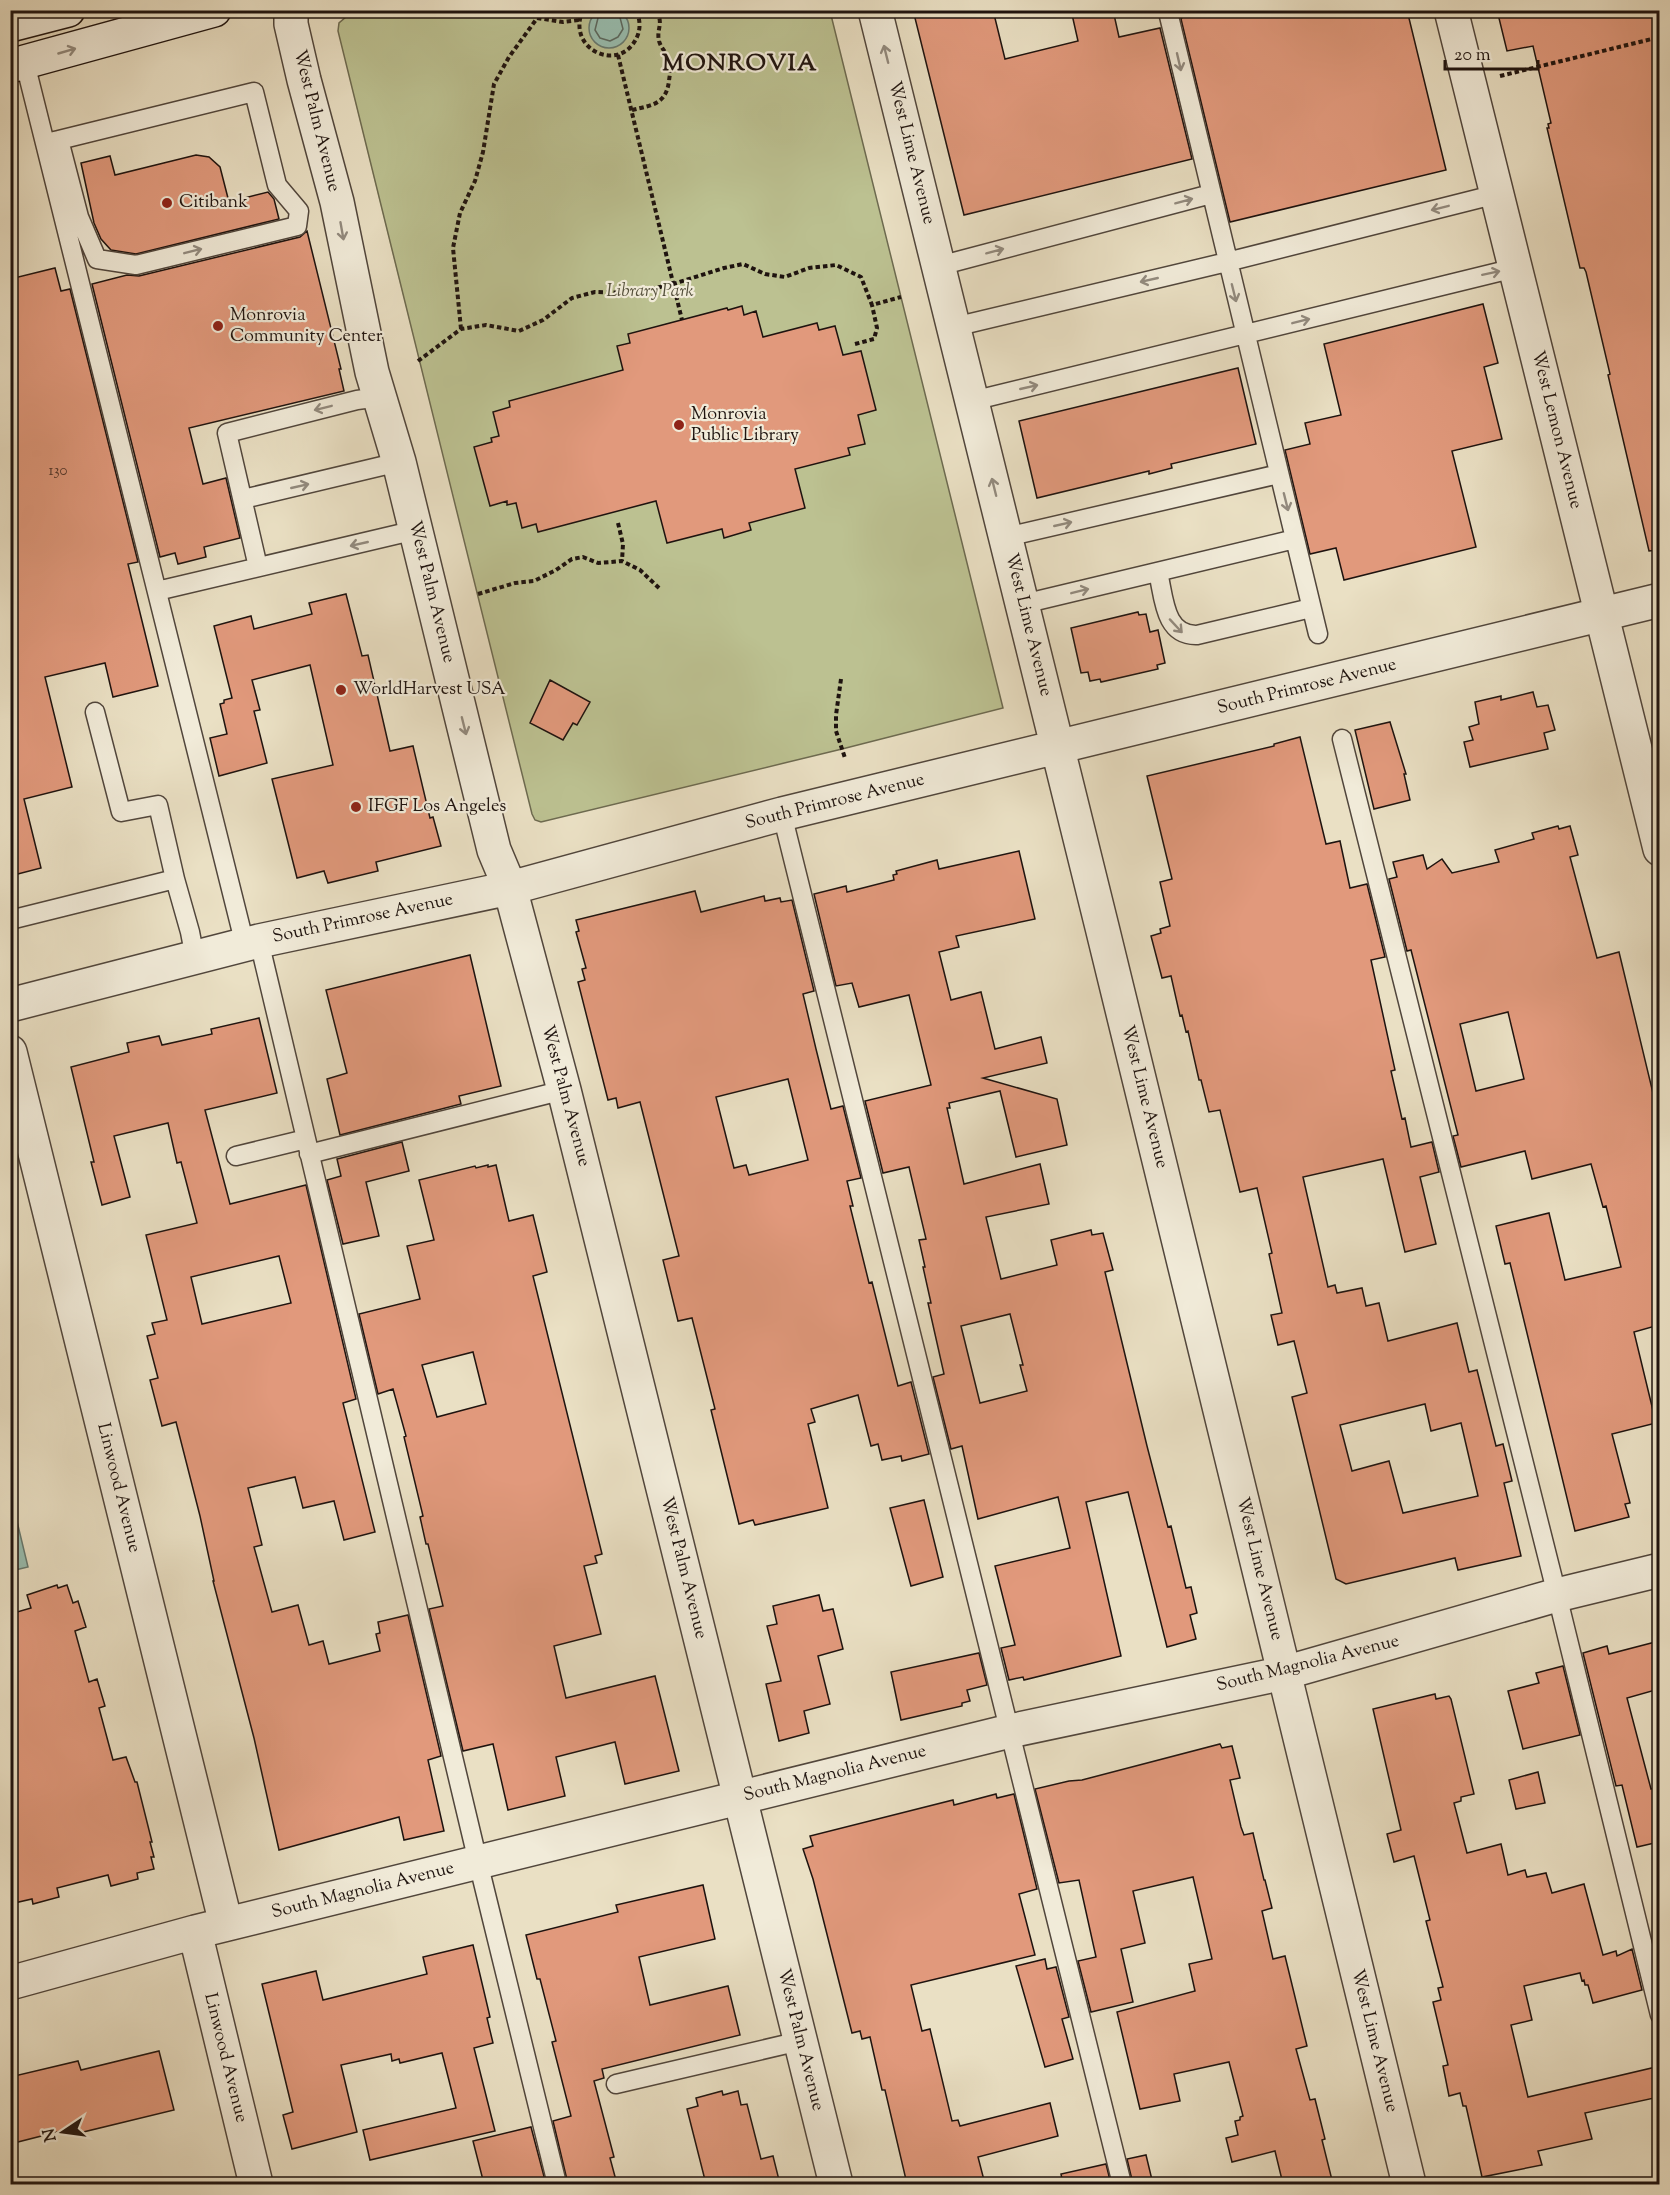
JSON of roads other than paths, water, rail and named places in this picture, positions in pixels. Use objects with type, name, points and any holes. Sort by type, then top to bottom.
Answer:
[{"type":"street","points":[[10,25],[68,10]]},
{"type":"street","points":[[18,65],[214,10]]},
{"type":"street","name":"West Palm Avenue","points":[[291,10],[291,24],[337,202],[372,372],[399,462],[494,850],[510,888],[564,1090],[836,2184]]},
{"type":"street","name":"West Lime Avenue","points":[[875,10],[1059,748],[1409,2184]]},
{"type":"street","name":"West Lemon Avenue","points":[[1451,10],[1659,849]]},
{"type":"street","name":"South Primrose Avenue","points":[[10,1005],[252,943],[510,888],[782,814],[1659,600]]},
{"type":"street","name":"Linwood Avenue","points":[[10,1052],[226,1924]]},
{"type":"street","name":"South Magnolia Avenue","points":[[10,1983],[226,1924],[1010,1731],[1284,1673],[1557,1595],[1659,1570]]},
{"type":"street","name":"Linwood Avenue","points":[[195,1932],[256,2184]]},
{"type":"lane","points":[[1175,10],[1167,12],[1318,634]]},
{"type":"lane","points":[[18,65],[52,142],[97,259],[136,265],[297,226],[299,211],[277,185],[254,92],[52,142]]},
{"type":"lane","points":[[52,142],[156,591],[308,1146],[478,1862],[558,2184]]},
{"type":"lane","points":[[939,266],[1211,194]]},
{"type":"lane","points":[[954,327],[1227,262],[1497,194]]},
{"type":"lane","points":[[972,400],[1515,268]]},
{"type":"lane","points":[[258,567],[227,433],[357,400],[381,397]]},
{"type":"lane","points":[[243,499],[399,462]]},
{"type":"lane","points":[[1006,537],[1279,474]]},
{"type":"lane","points":[[156,591],[416,530]]},
{"type":"lane","points":[[1023,604],[1295,539]]},
{"type":"lane","points":[[1158,572],[1170,621],[1177,630],[1186,635],[1197,635],[1311,608]]},
{"type":"lane","points":[[95,712],[121,812],[158,805],[195,958]]},
{"type":"lane","points":[[1342,739],[1557,1595],[1659,2015]]},
{"type":"lane","points":[[782,814],[1122,2184]]},
{"type":"lane","points":[[10,920],[175,879]]},
{"type":"lane","points":[[236,1156],[308,1146],[564,1090]]},
{"type":"lane","points":[[616,2084],[800,2041]]},
{"type":"water","points":[[609,8],[623,14],[629,28],[623,42],[609,48],[595,42],[589,28],[595,14]]},
{"type":"water","points":[[15,1513],[28,1567],[11,1571],[11,1514]]},
{"type":"place","name":"Citibank","points":[[167,203]]},
{"type":"place","name":"Monrovia Community Center","points":[[218,326]]},
{"type":"place","name":"Monrovia Public Library","points":[[679,425]]},
{"type":"place","name":"WorldHarvest USA","points":[[341,690]]},
{"type":"place","name":"IFGF Los Angeles","points":[[356,807]]},
{"type":"district","name":"MONROVIA","points":[[740,64]]},
{"type":"park label","name":"Library Park","points":[[650,292]]}]
